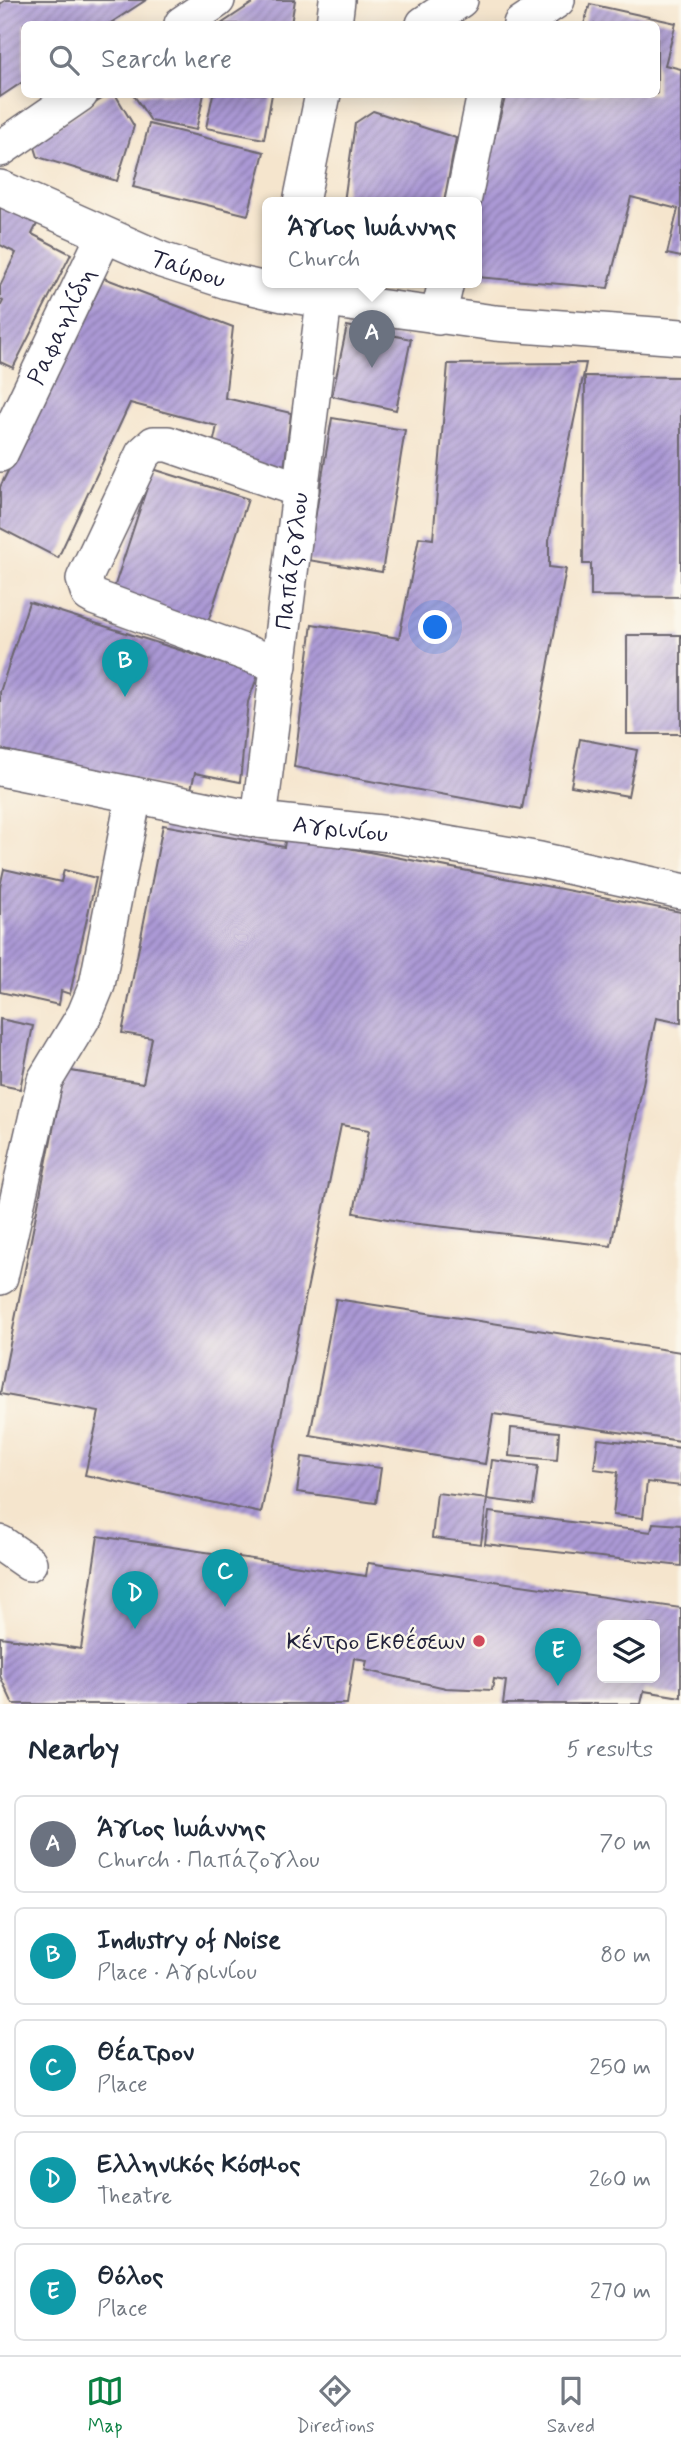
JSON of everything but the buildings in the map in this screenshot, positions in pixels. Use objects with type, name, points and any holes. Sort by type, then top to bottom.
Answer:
[{"type":"street","points":[[186,21],[217,0]]},
{"type":"street","points":[[334,21],[337,0]]},
{"type":"street","points":[[526,21],[557,0]]},
{"type":"street","points":[[432,21],[464,9]]},
{"type":"street","points":[[0,149],[74,98]]},
{"type":"street","points":[[302,197],[322,98]]},
{"type":"street","points":[[464,197],[484,98]]},
{"type":"street","name":"Ταύρου","points":[[0,188],[104,236],[227,281],[262,285]]},
{"type":"street","name":"Ραφαηλίδη","points":[[0,454],[104,236]]},
{"type":"street","name":"Ταύρου","points":[[284,288],[324,301],[438,317],[581,332],[681,337]]},
{"type":"street","points":[[438,317],[445,288]]},
{"type":"street","name":"Παπάζογλου","points":[[259,820],[324,301]]},
{"type":"street","points":[[279,665],[96,598],[89,594],[83,579],[143,454],[154,444],[168,444],[301,490]]},
{"type":"street","name":"Αγρινίου","points":[[0,768],[259,820],[390,834],[540,859],[681,891]]},
{"type":"street","points":[[0,1277],[45,1080],[85,1014],[97,985],[134,795]]},
{"type":"street","points":[[0,1543],[29,1563]]},
{"type":"place","name":"Άγιος Ιωάννης","points":[[372,368]]},
{"type":"place","name":"Industry of Noise","points":[[125,697]]},
{"type":"place","name":"Θέατρον","points":[[225,1607]]},
{"type":"place","name":"Ελληνικός Κόσμος","points":[[135,1629]]},
{"type":"place","name":"Κέντρο Εκθέσεων","points":[[479,1641]]},
{"type":"place","name":"Θόλος","points":[[558,1686]]}]
